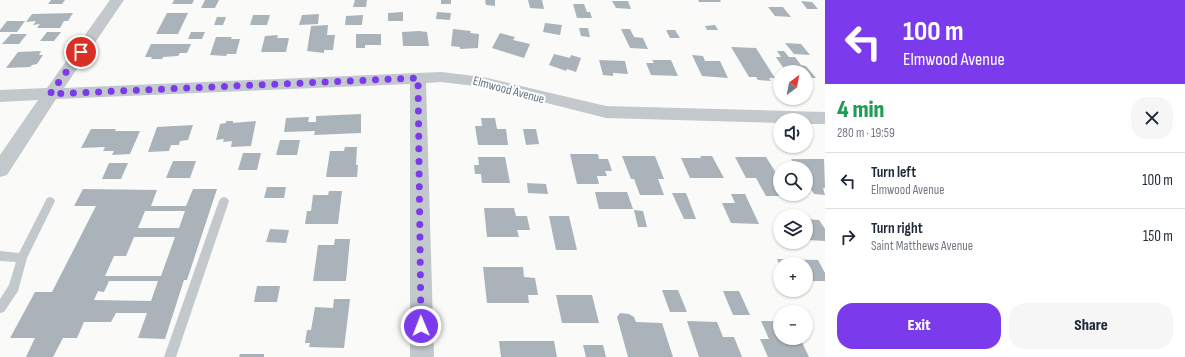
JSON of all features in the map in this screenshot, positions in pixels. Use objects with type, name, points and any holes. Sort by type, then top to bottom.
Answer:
[{"type":"street","points":[[0,170],[50,94],[63,78],[117,0]]},
{"type":"street","name":"Elmwood Avenue","points":[[0,96],[441,77],[477,80],[575,107],[606,112],[825,118]]},
{"type":"street","points":[[418,78],[422,357]]},
{"type":"lane","points":[[0,308],[14,287],[22,258],[50,201]]},
{"type":"lane","points":[[170,357],[224,201]]},
{"type":"lane","points":[[0,256],[22,258]]},
{"type":"building","points":[[51,0],[65,0],[62,4],[48,4]]},
{"type":"building","points":[[174,0],[194,0],[192,4],[172,4]]},
{"type":"building","points":[[205,0],[219,0],[215,8],[201,8]]},
{"type":"building","points":[[355,0],[367,0],[366,7],[353,7]]},
{"type":"building","points":[[441,0],[451,0],[451,4],[441,4]]},
{"type":"building","points":[[485,0],[495,0],[495,6],[486,5]]},
{"type":"building","points":[[528,0],[542,0],[544,9],[530,8]]},
{"type":"building","points":[[698,0],[720,0],[721,2],[699,2]]},
{"type":"building","points":[[612,1],[628,1],[631,9],[616,8]]},
{"type":"building","points":[[801,1],[812,2],[818,9],[807,9]]},
{"type":"building","points":[[573,4],[584,4],[587,12],[590,12],[592,18],[577,18]]},
{"type":"building","points":[[768,7],[783,7],[791,17],[775,16]]},
{"type":"building","points":[[403,12],[403,21],[388,21],[388,13]]},
{"type":"building","points":[[437,12],[451,13],[450,20],[436,19]]},
{"type":"building","points":[[73,13],[68,21],[64,21],[60,28],[37,28],[40,24],[33,25],[36,21],[26,22],[32,14]]},
{"type":"building","points":[[167,13],[188,13],[178,34],[156,34]]},
{"type":"building","points":[[319,14],[318,24],[299,25],[302,15]]},
{"type":"building","points":[[253,15],[270,15],[267,25],[250,25]]},
{"type":"building","points":[[363,15],[362,25],[345,25],[346,16]]},
{"type":"building","points":[[217,17],[226,17],[223,25],[214,25]]},
{"type":"building","points":[[7,21],[25,21],[17,32],[0,32]]},
{"type":"building","points":[[545,23],[562,25],[560,35],[543,32]]},
{"type":"building","points":[[328,25],[327,35],[335,35],[333,50],[324,50],[324,53],[307,51],[311,26]]},
{"type":"building","points":[[715,25],[718,30],[707,30],[705,26]]},
{"type":"building","points":[[579,28],[588,28],[590,37],[581,36]]},
{"type":"building","points":[[453,29],[471,31],[470,33],[479,34],[478,48],[460,49],[460,47],[451,46]]},
{"type":"building","points":[[621,29],[630,29],[634,37],[643,38],[648,49],[630,48]]},
{"type":"building","points":[[666,30],[675,30],[680,38],[670,38]]},
{"type":"building","points":[[47,32],[61,32],[54,41],[40,41]]},
{"type":"building","points":[[191,32],[205,32],[202,39],[188,39]]},
{"type":"building","points":[[402,32],[427,32],[429,46],[403,46]]},
{"type":"building","points":[[500,33],[515,37],[513,40],[530,44],[524,58],[492,48]]},
{"type":"building","points":[[11,34],[27,34],[19,44],[2,44]]},
{"type":"building","points":[[356,34],[381,34],[381,45],[365,45],[365,48],[356,48]]},
{"type":"building","points":[[278,35],[277,38],[289,38],[286,52],[261,52],[265,36]]},
{"type":"building","points":[[216,37],[232,37],[231,39],[240,39],[236,54],[227,54],[226,56],[210,55]]},
{"type":"building","points":[[785,43],[801,44],[810,55],[794,54]]},
{"type":"building","points":[[151,44],[191,44],[187,53],[180,53],[178,56],[163,57],[162,59],[151,59],[152,57],[145,57]]},
{"type":"building","points":[[731,47],[756,48],[773,75],[773,78],[769,78],[771,81],[758,80],[756,77],[749,77]]},
{"type":"building","points":[[41,51],[39,55],[43,55],[37,64],[30,67],[6,68],[18,52]]},
{"type":"building","points":[[777,51],[784,51],[789,57],[795,57],[801,65],[781,65],[776,57],[781,57]]},
{"type":"building","points":[[554,54],[570,58],[571,55],[581,58],[576,72],[567,69],[566,71],[549,65]]},
{"type":"building","points":[[692,55],[703,56],[705,61],[720,61],[728,78],[702,76]]},
{"type":"building","points":[[599,60],[625,61],[628,74],[613,73],[613,76],[603,75]]},
{"type":"building","points":[[652,60],[671,60],[678,76],[651,75],[646,63],[654,63]]},
{"type":"building","points":[[361,114],[361,133],[314,135],[315,131],[284,132],[286,118],[309,117],[308,122],[316,122],[316,116]]},
{"type":"building","points":[[481,118],[495,118],[497,129],[506,129],[508,145],[478,145],[475,126],[482,126]]},
{"type":"building","points":[[226,121],[233,121],[233,123],[256,121],[251,146],[231,147],[232,141],[223,142],[224,139],[216,140],[220,124],[226,123]]},
{"type":"building","points":[[193,125],[188,140],[180,141],[179,145],[171,145],[169,151],[148,152],[157,127]]},
{"type":"building","points":[[91,129],[140,131],[130,154],[112,155],[114,151],[103,151],[105,147],[81,148]]},
{"type":"building","points":[[523,129],[536,129],[539,144],[526,145]]},
{"type":"building","points":[[280,140],[300,140],[297,155],[276,155]]},
{"type":"building","points":[[345,147],[357,147],[357,177],[326,177],[330,151],[344,151]]},
{"type":"building","points":[[243,153],[261,153],[257,170],[238,170]]},
{"type":"building","points":[[570,154],[598,154],[599,159],[608,159],[612,171],[605,171],[607,176],[597,176],[599,184],[577,184]]},
{"type":"building","points":[[622,156],[655,156],[664,179],[658,179],[664,195],[640,195],[634,179],[631,179]]},
{"type":"building","points":[[700,156],[712,156],[724,178],[690,178],[681,158],[701,158]]},
{"type":"building","points":[[478,157],[505,157],[510,183],[482,183],[481,174],[475,174],[474,165],[479,165]]},
{"type":"building","points":[[735,157],[766,157],[773,168],[773,196],[766,196],[756,178],[746,178]]},
{"type":"building","points":[[791,159],[824,159],[825,188],[823,188],[825,195],[814,194],[813,192],[813,161],[792,161]]},
{"type":"building","points":[[173,161],[196,161],[190,178],[166,178]]},
{"type":"building","points":[[109,163],[128,163],[121,179],[102,179]]},
{"type":"building","points":[[527,183],[546,184],[548,194],[528,193]]},
{"type":"building","points":[[267,187],[286,187],[284,198],[264,198]]},
{"type":"building","points":[[83,189],[157,190],[151,206],[186,206],[193,189],[217,189],[187,280],[184,280],[165,339],[138,338],[147,313],[116,313],[111,322],[84,322],[77,338],[63,338],[53,357],[26,357],[35,338],[10,338],[35,292],[52,292],[96,206],[74,206]],"holes":[[[145,211],[185,211],[179,228],[138,228]],[[134,237],[175,237],[161,276],[105,276],[114,256],[126,256]],[[109,281],[158,281],[151,301],[94,300],[98,291],[104,292]]]},
{"type":"building","points":[[329,191],[342,191],[338,224],[305,224],[307,211],[311,211],[313,195],[328,195]]},
{"type":"building","points":[[595,192],[627,192],[633,209],[599,209]]},
{"type":"building","points":[[672,193],[686,193],[696,219],[684,219]]},
{"type":"building","points":[[731,194],[745,194],[759,224],[731,223],[722,203],[735,203]]},
{"type":"building","points":[[484,208],[514,208],[516,216],[527,216],[530,230],[517,230],[519,237],[487,237]]},
{"type":"building","points":[[634,210],[643,211],[647,227],[638,227]]},
{"type":"building","points":[[549,216],[569,216],[577,250],[556,250]]},
{"type":"building","points":[[813,220],[819,220],[825,229],[825,241],[813,240]]},
{"type":"building","points":[[270,229],[289,230],[286,243],[266,242]]},
{"type":"building","points":[[335,239],[350,239],[346,281],[313,281],[318,245],[334,245]]},
{"type":"building","points":[[813,260],[818,260],[825,273],[825,281],[813,281]]},
{"type":"building","points":[[483,267],[523,267],[524,277],[535,278],[538,295],[528,295],[529,303],[487,303]]},
{"type":"building","points":[[257,286],[280,286],[277,302],[254,302]]},
{"type":"building","points":[[662,290],[678,290],[687,312],[670,312]]},
{"type":"building","points":[[723,291],[739,291],[750,315],[733,315]]},
{"type":"building","points":[[556,295],[592,295],[599,323],[562,323]]},
{"type":"building","points":[[334,299],[350,299],[344,348],[309,347],[310,343],[305,343],[307,330],[311,330],[315,307],[333,308]]},
{"type":"building","points":[[620,313],[629,314],[634,317],[636,322],[662,323],[673,357],[628,357],[617,317]]},
{"type":"building","points":[[687,321],[717,322],[723,337],[734,337],[742,357],[699,357]]},
{"type":"building","points":[[761,321],[773,321],[773,345],[803,345],[809,357],[768,357],[760,339],[769,339]]},
{"type":"building","points":[[499,341],[554,341],[557,357],[501,357]]},
{"type":"building","points":[[583,345],[603,345],[606,357],[586,357]]},
{"type":"building","points":[[240,354],[264,354],[264,357],[239,357]]},
{"type":"route","points":[[81,52],[50,94],[418,78],[421,326]]}]
